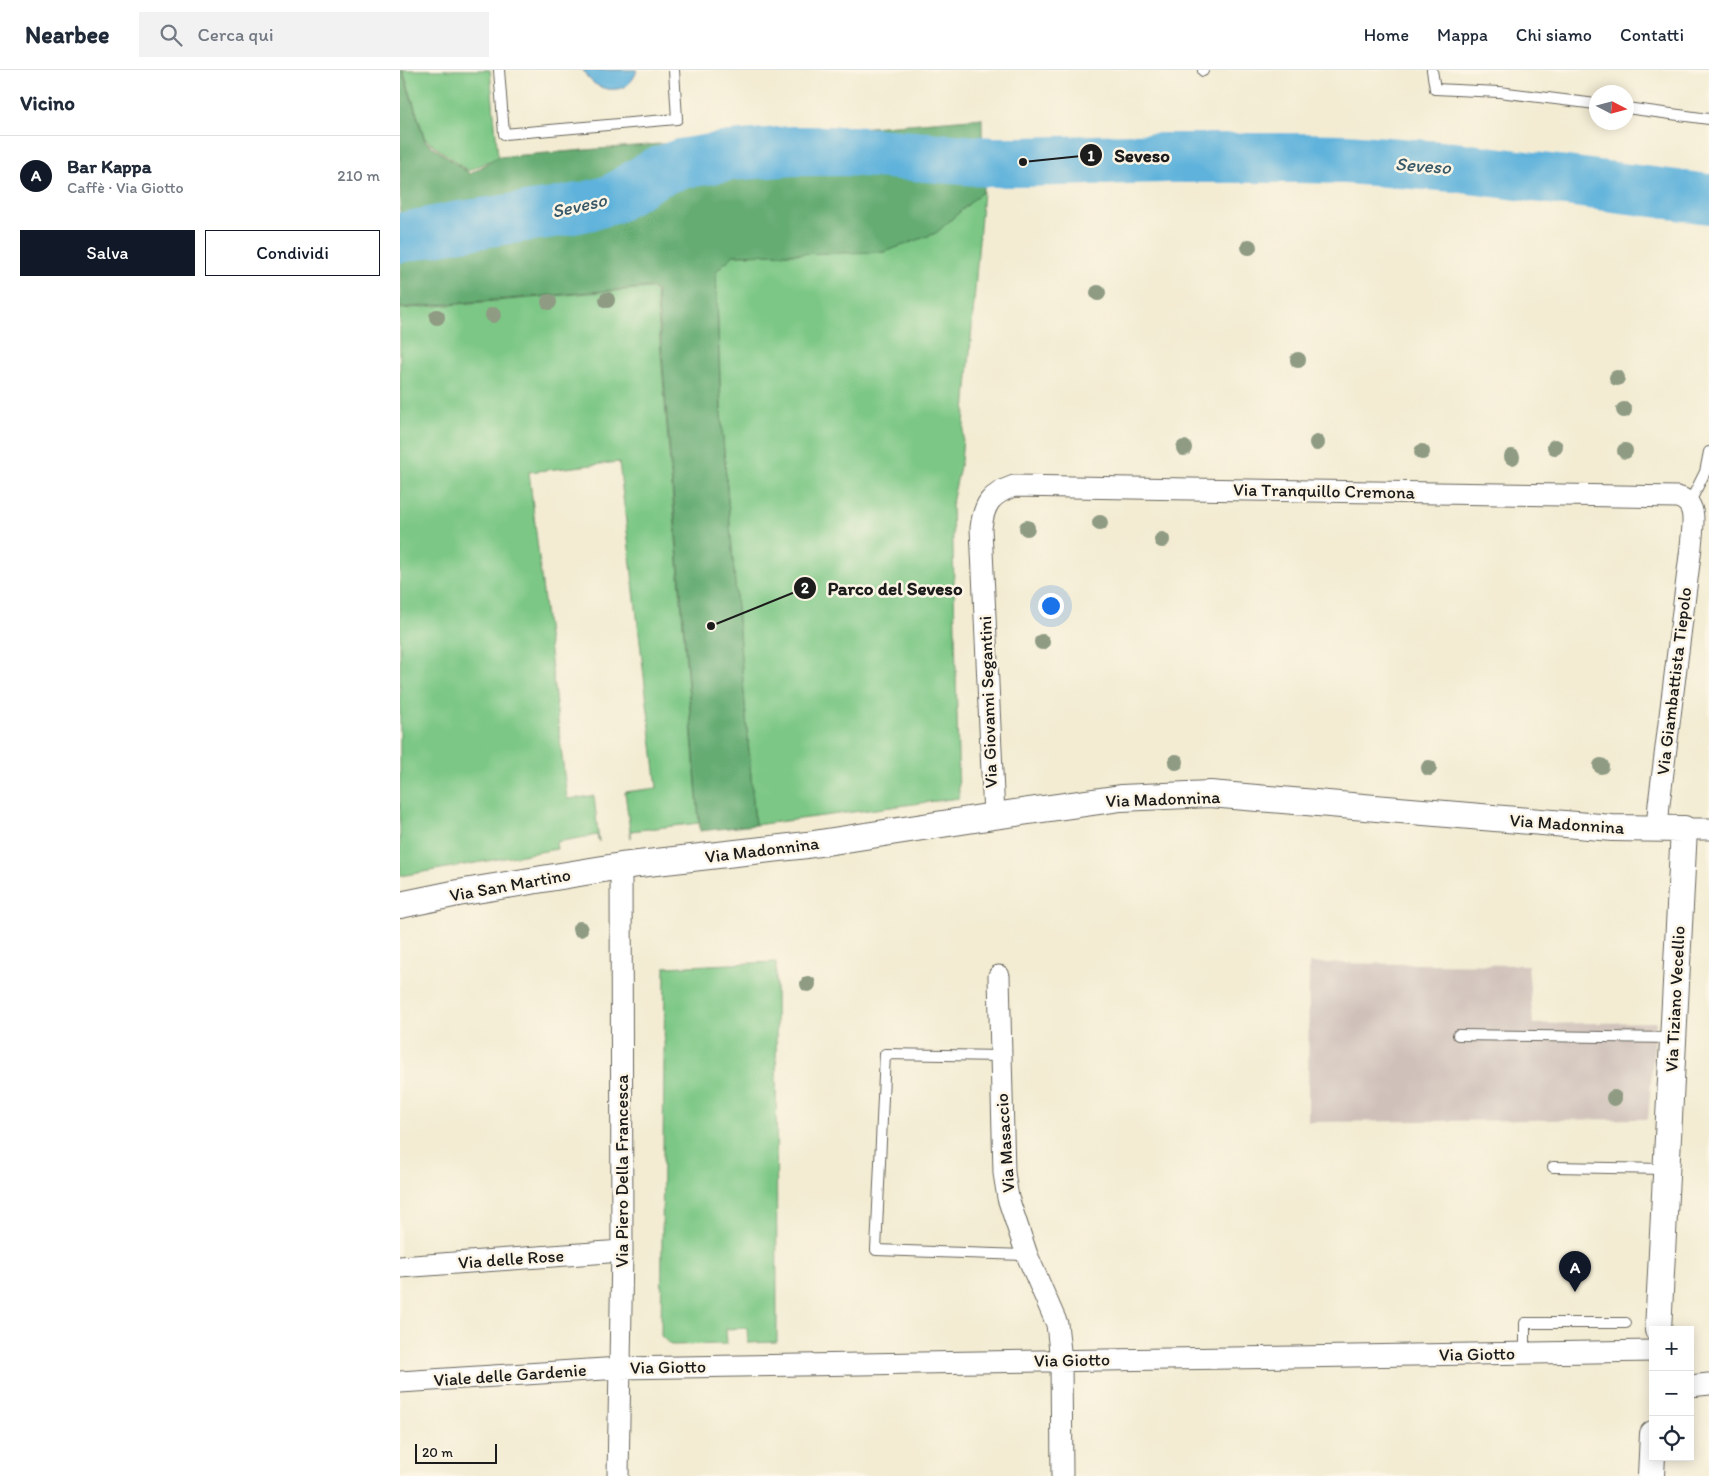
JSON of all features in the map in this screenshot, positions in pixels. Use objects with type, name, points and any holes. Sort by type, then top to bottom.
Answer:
[{"type":"street","name":"Via Tranquillo Cremona","points":[[981,528],[983,512],[989,502],[1000,491],[1014,486],[1677,497],[1683,498],[1689,504]]},
{"type":"street","name":"Via Giambattista Tiepolo","points":[[1657,829],[1660,794],[1700,546],[1693,513],[1689,504]]},
{"type":"street","name":"Via Giovanni Segantini","points":[[981,528],[994,816]]},
{"type":"street","name":"Via Madonnina","points":[[621,866],[807,845],[1121,798],[1210,794],[1612,828],[1697,829]]},
{"type":"street","name":"Via Tiziano Vecellio","points":[[1658,1326],[1673,1038],[1697,829]]},
{"type":"street","name":"Via San Martino","points":[[400,905],[458,893],[621,866]]},
{"type":"street","name":"Via Piero Della Francesca","points":[[618,1476],[622,1251],[621,866]]},
{"type":"street","name":"Via Masaccio","points":[[999,976],[1004,1173],[1008,1198],[1027,1254],[1057,1324],[1061,1360],[1062,1476]]},
{"type":"street","name":"Via delle Rose","points":[[400,1267],[622,1251]]},
{"type":"street","name":"Via Giotto","points":[[620,1368],[1649,1352]]},
{"type":"street","name":"Viale delle Gardenie","points":[[400,1382],[620,1368]]},
{"type":"street","points":[[1694,1386],[1709,1384]]},
{"type":"street","points":[[1651,1476],[1652,1461]]},
{"type":"lane","points":[[499,70],[504,134],[678,119],[674,70]]},
{"type":"lane","points":[[1432,70],[1435,89],[1499,92],[1589,103]]},
{"type":"lane","points":[[1634,109],[1709,119]]},
{"type":"lane","points":[[1689,504],[1705,472],[1709,452]]},
{"type":"lane","points":[[1458,1035],[1673,1038]]},
{"type":"lane","points":[[1001,1056],[885,1054],[876,1250],[1027,1254]]},
{"type":"lane","points":[[1553,1167],[1667,1169]]},
{"type":"lane","name":"Via Giotto","points":[[1525,1353],[1525,1324],[1626,1323]]},
{"type":"shaded area","points":[[1309,963],[1528,965],[1533,1024],[1656,1022],[1648,1119],[1308,1122]]},
{"type":"green space","points":[[400,70],[402,70],[425,141],[470,174],[498,157],[982,118],[983,191],[936,233],[884,252],[734,255],[716,271],[721,416],[755,825],[700,831],[657,291],[650,287],[400,308]]},
{"type":"green space","points":[[403,70],[490,70],[498,157],[468,171],[425,139]]},
{"type":"green space","points":[[983,191],[961,462],[952,503],[959,798],[755,825],[722,428],[716,271],[734,255],[884,252],[936,233]]},
{"type":"green space","points":[[649,288],[656,292],[699,823],[631,831],[631,839],[625,792],[657,788],[619,462],[529,472],[567,799],[594,796],[599,842],[597,835],[556,842],[557,849],[400,876],[400,309]]},
{"type":"green space","points":[[776,962],[777,1342],[748,1343],[747,1328],[726,1329],[727,1344],[671,1345],[661,1336],[665,967]]},
{"type":"water","points":[[583,70],[637,70],[633,79],[627,85],[619,89],[611,89],[595,84]]},
{"type":"waterway","name":"Seveso","points":[[400,238],[454,227],[553,213],[592,205],[613,199],[655,173],[680,164],[730,156],[793,151],[850,151],[991,162],[1167,158],[1346,159],[1454,167],[1709,199]]},
{"type":"place","name":"Seveso","points":[[1023,162]]},
{"type":"place","name":"Parco del Seveso","points":[[711,626]]},
{"type":"place","name":"Bar Kappa","points":[[1575,1292]]}]
